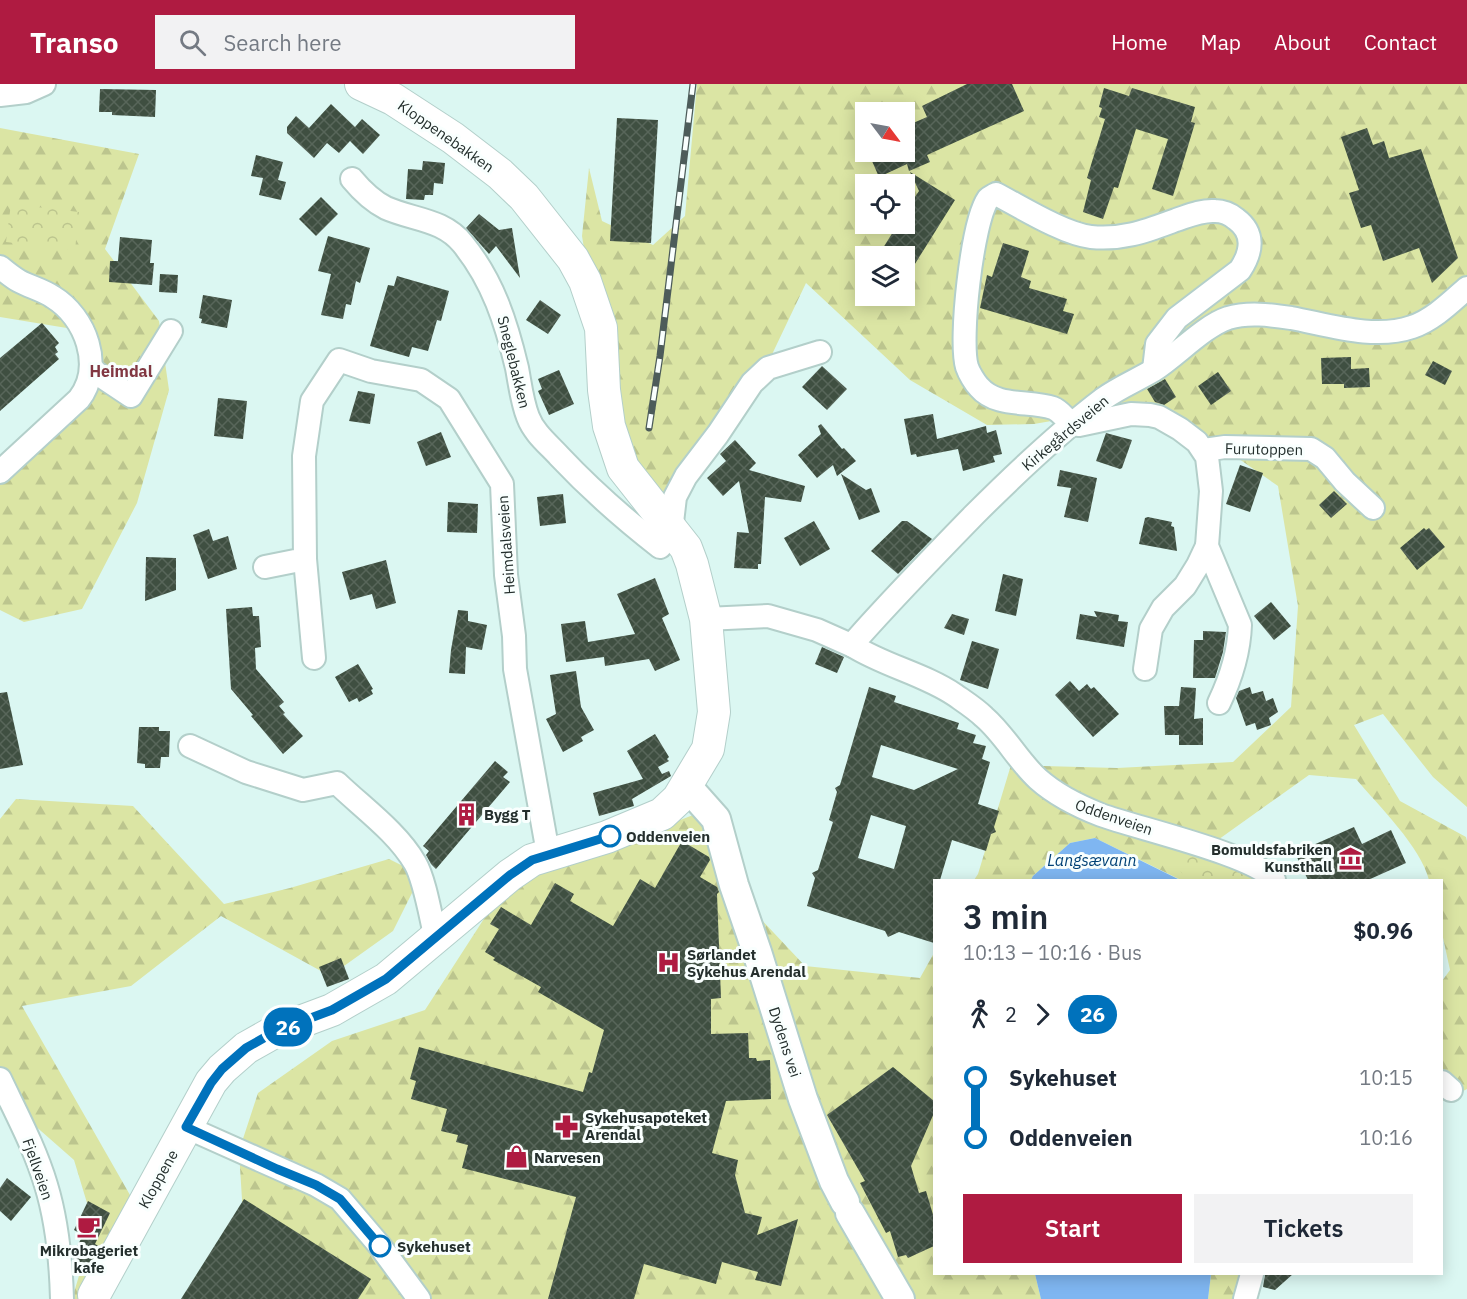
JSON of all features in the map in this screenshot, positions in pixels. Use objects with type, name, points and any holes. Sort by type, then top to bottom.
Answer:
[{"type":"main road","name":"Kloppenebakken","points":[[361,84],[393,92],[500,174],[524,197],[573,259],[585,281],[602,328],[604,390],[609,426],[623,468],[686,548],[706,619],[714,712],[708,749],[685,788]]},
{"type":"main road","name":"Kloppene","points":[[93,1297],[211,1083],[222,1069],[246,1048],[276,1031],[332,1010],[377,984],[436,939],[510,875],[532,860],[548,853],[607,837],[662,814],[678,799],[685,788]]},
{"type":"street","points":[[0,95],[26,92],[45,84]]},
{"type":"street","name":"Sneglebakken","points":[[352,179],[368,197],[387,208],[439,225],[463,243],[490,283],[500,304],[528,417],[537,433],[586,485],[660,547],[671,531]]},
{"type":"street","points":[[1071,424],[1054,409],[988,395],[978,387],[967,367],[965,333],[974,239],[988,200],[996,194],[1064,228],[1089,237],[1118,238],[1143,232],[1198,212],[1216,210],[1229,214],[1244,225],[1251,245],[1247,260],[1240,270],[1177,318],[1157,344],[1154,369]]},
{"type":"street","points":[[0,267],[19,281],[54,297],[73,314],[85,336],[92,370],[86,391],[80,399],[1,468]]},
{"type":"street","name":"Kirkegårdsveien","points":[[853,646],[905,584],[1005,484],[1071,424],[1105,398],[1154,369],[1227,318],[1268,314],[1359,330],[1390,332],[1414,326],[1441,310],[1467,288]]},
{"type":"street","points":[[92,370],[131,396],[171,331]]},
{"type":"street","points":[[671,531],[675,497],[686,476],[752,383],[768,368],[820,352]]},
{"type":"street","name":"Heimdalsveien","points":[[305,560],[304,456],[312,401],[339,360],[371,371],[421,380],[449,399],[502,484],[506,575],[514,636],[515,669],[548,853]]},
{"type":"street","name":"Furutoppen","points":[[1071,424],[1079,425],[1131,414],[1150,415],[1159,417],[1179,429],[1204,450],[1211,491],[1207,546],[1240,625],[1230,680],[1219,703]]},
{"type":"street","name":"Furutoppen","points":[[1204,450],[1225,447],[1311,449],[1325,458],[1345,482],[1373,508]]},
{"type":"street","points":[[1146,669],[1150,629],[1163,608],[1185,586],[1207,546]]},
{"type":"street","points":[[265,567],[305,560],[314,658]]},
{"type":"street","points":[[706,619],[768,616],[818,630],[853,646]]},
{"type":"street","name":"Oddenveien","points":[[853,646],[955,695],[985,717],[1037,778],[1065,800],[1101,815],[1246,861],[1269,874],[1273,879]]},
{"type":"street","points":[[190,746],[246,772],[303,790],[337,783],[394,837],[416,864],[428,901],[436,939]]},
{"type":"street","name":"Dydens vei","points":[[685,788],[692,792],[716,819],[734,885],[802,1099],[834,1181],[900,1299]]},
{"type":"street","name":"Fjellveien","points":[[0,1079],[29,1141],[46,1185],[55,1227],[62,1299]]},
{"type":"street","points":[[186,1127],[316,1185],[340,1199],[380,1246],[419,1299]]},
{"type":"street","points":[[1245,1299],[1252,1275]]},
{"type":"green space","points":[[697,84],[1467,84],[1467,807],[1433,777],[1383,714],[1354,725],[1400,801],[1466,837],[1467,1089],[1443,1100],[1443,980],[1450,970],[1443,938],[1443,879],[1429,879],[1408,840],[1356,779],[1309,775],[1215,842],[1209,879],[1179,879],[1095,838],[1070,843],[1032,879],[975,879],[1011,765],[1117,768],[1233,762],[1291,707],[1298,606],[1278,486],[1229,452],[1120,402],[1088,426],[1063,419],[1034,424],[987,425],[910,380],[806,283],[766,367],[667,506],[633,464],[601,353],[582,236],[589,168],[602,221],[653,245],[685,216]]},
{"type":"green space","points":[[0,128],[139,154],[105,249],[159,321],[169,390],[137,503],[82,609],[24,622],[0,610],[0,466],[76,398],[85,331],[0,317]]},
{"type":"green space","points":[[11,204],[79,212],[75,250],[6,242]]},
{"type":"green space","points":[[16,799],[133,806],[224,904],[290,888],[389,859],[421,875],[393,931],[330,976],[221,916],[131,986],[22,1006],[146,1223],[93,1299],[72,1299],[94,1226],[74,1160],[0,1095],[0,819]]},
{"type":"green space","name":"Sørlandet Sykehus Arendal","points":[[716,806],[759,917],[805,966],[920,978],[933,955],[933,1275],[1035,1275],[1041,1299],[221,1299],[246,1264],[239,1151],[258,1093],[332,1041],[425,1010],[489,911],[504,881],[609,848]]},
{"type":"green space","points":[[1166,843],[1248,870],[1260,879],[1187,879],[1164,853]]},
{"type":"green space","points":[[1211,1275],[1254,1275],[1246,1299],[1208,1299]]},
{"type":"water","name":"Langsævann","points":[[1095,838],[1178,879],[1032,879],[1070,843]]},
{"type":"water","points":[[1035,1275],[1211,1275],[1208,1299],[1041,1299]]},
{"type":"building","points":[[967,84],[1012,84],[1024,111],[927,155],[930,162],[909,171],[907,164],[885,174],[878,174],[872,162],[915,162],[915,122],[927,117],[922,106]]},
{"type":"building","points":[[1104,88],[1129,96],[1132,88],[1195,107],[1191,122],[1195,123],[1173,196],[1152,189],[1168,139],[1136,129],[1118,188],[1114,187],[1103,219],[1083,212],[1091,180],[1087,178],[1105,119],[1099,117]]},
{"type":"building","points":[[100,89],[156,90],[155,117],[112,115],[112,112],[99,112]]},
{"type":"building","points":[[331,104],[355,127],[362,119],[380,135],[363,154],[350,141],[339,153],[327,143],[314,158],[287,133],[287,127],[296,116],[309,128]]},
{"type":"building","points":[[617,118],[658,120],[651,243],[610,241]]},
{"type":"building","points":[[1367,128],[1373,145],[1384,141],[1389,158],[1421,149],[1458,258],[1432,283],[1419,248],[1383,261],[1371,225],[1361,228],[1349,193],[1359,190],[1341,137]]},
{"type":"building","points":[[256,155],[283,162],[278,180],[286,182],[281,200],[259,195],[263,178],[251,176]]},
{"type":"building","points":[[423,161],[445,163],[443,184],[434,183],[433,195],[425,195],[424,200],[406,199],[408,169],[422,170]]},
{"type":"building","points":[[915,175],[955,200],[915,264],[915,246],[884,246],[892,234],[915,234],[915,197],[919,191],[915,183]]},
{"type":"building","points":[[321,197],[338,214],[316,236],[299,219]]},
{"type":"building","points":[[479,214],[499,230],[512,228],[520,278],[496,246],[489,254],[466,228]]},
{"type":"building","points":[[328,236],[370,248],[360,283],[356,281],[351,305],[346,304],[343,319],[321,315],[331,274],[318,271]]},
{"type":"building","points":[[120,237],[152,240],[150,263],[154,263],[152,285],[109,282],[110,261],[118,261]]},
{"type":"building","points":[[1003,243],[1029,251],[1021,277],[1031,281],[1029,288],[1067,299],[1063,311],[1074,314],[1067,334],[980,308],[987,275],[992,277]]},
{"type":"building","points":[[160,274],[178,275],[177,293],[159,292]]},
{"type":"building","points":[[397,276],[449,291],[441,321],[437,320],[428,351],[412,347],[409,357],[370,346],[388,285],[394,286]]},
{"type":"building","points":[[203,295],[232,300],[227,328],[201,323],[202,319],[199,318]]},
{"type":"building","points":[[540,300],[561,315],[548,334],[526,320]]},
{"type":"building","points":[[42,323],[59,343],[55,347],[58,352],[55,354],[59,359],[0,411],[0,358]]},
{"type":"building","points":[[1351,357],[1351,369],[1369,368],[1370,387],[1344,388],[1344,384],[1322,384],[1321,358]]},
{"type":"building","points":[[1433,361],[1452,371],[1445,385],[1425,375]]},
{"type":"building","points":[[822,366],[847,389],[827,410],[802,387]]},
{"type":"building","points":[[559,370],[574,404],[549,415],[538,391],[542,389],[538,379]]},
{"type":"building","points":[[1218,372],[1231,391],[1211,405],[1198,386]]},
{"type":"building","points":[[1165,379],[1176,397],[1164,405],[1155,402],[1147,389]]},
{"type":"building","points":[[358,391],[375,394],[370,424],[349,421]]},
{"type":"building","points":[[218,398],[247,401],[243,439],[214,436]]},
{"type":"building","points":[[933,414],[937,439],[986,426],[987,433],[996,430],[1002,454],[993,456],[995,462],[963,471],[958,449],[917,457],[916,454],[911,455],[904,419]]},
{"type":"building","points":[[821,424],[842,449],[844,448],[856,461],[837,476],[833,465],[817,478],[798,455],[821,434],[818,426]]},
{"type":"building","points":[[441,432],[451,457],[426,466],[417,442]]},
{"type":"building","points":[[1106,433],[1132,440],[1120,469],[1096,461]]},
{"type":"building","points":[[735,440],[756,463],[749,470],[805,486],[801,502],[765,497],[761,564],[758,564],[758,569],[734,568],[737,532],[749,533],[739,481],[723,496],[707,478],[726,461],[720,454]]},
{"type":"building","points":[[1240,465],[1263,473],[1250,512],[1226,504]]},
{"type":"building","points":[[1060,470],[1097,478],[1088,522],[1064,517],[1071,488],[1057,486]]},
{"type":"building","points":[[841,474],[866,490],[871,488],[880,512],[859,520]]},
{"type":"building","points":[[1334,491],[1347,504],[1331,518],[1319,505]]},
{"type":"building","points":[[563,494],[566,523],[540,526],[537,497]]},
{"type":"building","points":[[448,502],[478,504],[477,533],[447,532]]},
{"type":"building","points":[[1145,518],[1172,522],[1177,551],[1139,544]]},
{"type":"building","points":[[814,521],[830,549],[800,566],[784,538]]},
{"type":"building","points":[[902,521],[907,521],[932,539],[898,574],[871,551]]},
{"type":"building","points":[[1424,528],[1426,530],[1429,528],[1445,547],[1417,570],[1400,548]]},
{"type":"building","points":[[209,529],[213,541],[228,536],[237,569],[208,579],[193,535]]},
{"type":"building","points":[[146,557],[176,558],[176,590],[145,601]]},
{"type":"building","points":[[386,560],[396,603],[376,609],[372,594],[350,600],[342,572]]},
{"type":"building","points":[[1003,574],[1023,579],[1016,616],[995,611]]},
{"type":"building","points":[[655,578],[669,614],[662,618],[680,660],[655,671],[649,659],[605,666],[604,657],[566,662],[561,624],[585,621],[588,642],[635,634],[617,594]]},
{"type":"building","points":[[1271,602],[1291,626],[1274,640],[1254,616]]},
{"type":"building","points":[[252,607],[253,616],[259,616],[260,631],[261,647],[255,648],[256,669],[284,702],[279,706],[285,713],[283,714],[303,736],[283,754],[231,689],[226,609]]},
{"type":"building","points":[[458,610],[468,611],[468,621],[487,625],[482,650],[466,647],[465,674],[449,673]]},
{"type":"building","points":[[1094,611],[1119,615],[1118,621],[1128,622],[1124,647],[1076,639],[1080,614],[1097,617]]},
{"type":"building","points":[[952,614],[969,619],[964,635],[944,628]]},
{"type":"building","points":[[1203,631],[1226,632],[1215,678],[1193,678],[1194,640],[1203,640]]},
{"type":"building","points":[[972,641],[999,649],[988,689],[960,680]]},
{"type":"building","points":[[822,647],[844,657],[837,673],[815,664]]},
{"type":"building","points":[[358,664],[373,689],[371,690],[373,694],[359,702],[357,698],[349,702],[335,677]]},
{"type":"building","points":[[576,671],[581,707],[594,730],[581,737],[583,741],[563,752],[546,719],[556,714],[550,675]]},
{"type":"building","points":[[1070,681],[1079,691],[1087,684],[1091,689],[1094,687],[1119,714],[1093,737],[1055,695]]},
{"type":"building","points":[[869,687],[896,696],[894,702],[959,723],[957,729],[976,735],[973,743],[986,746],[982,759],[990,762],[978,804],[999,811],[994,827],[996,832],[991,834],[986,851],[952,840],[940,879],[933,879],[933,943],[899,932],[888,937],[885,931],[807,906],[815,878],[812,873],[818,870],[833,822],[829,820],[837,792],[835,788],[840,785]],"holes":[[[881,745],[958,769],[914,790],[872,777]],[[871,815],[906,826],[894,869],[858,858]]]},
{"type":"building","points":[[1181,687],[1196,688],[1194,719],[1203,718],[1203,745],[1179,745],[1179,735],[1165,735],[1164,706],[1179,706]]},
{"type":"building","points":[[1250,687],[1252,694],[1263,691],[1266,701],[1273,698],[1278,712],[1269,718],[1271,725],[1257,730],[1255,723],[1246,726],[1236,698],[1239,691]]},
{"type":"building","points":[[7,692],[23,765],[0,769],[0,693]]},
{"type":"building","points":[[139,727],[159,727],[159,731],[170,731],[169,757],[161,757],[160,768],[145,768],[145,764],[137,763]]},
{"type":"building","points":[[655,734],[669,757],[667,759],[669,761],[658,767],[662,774],[669,771],[671,776],[632,799],[634,806],[599,816],[593,793],[643,779],[627,751]]},
{"type":"building","name":"Bygg T","points":[[495,761],[508,772],[503,777],[510,782],[436,869],[426,855],[429,851],[423,846]]},
{"type":"building","name":"Bomuldsfabriken Kunsthall","points":[[1354,827],[1362,844],[1391,830],[1406,863],[1370,879],[1308,879],[1295,853]]},
{"type":"building","points":[[682,841],[709,857],[710,860],[700,877],[717,887],[719,892],[717,894],[721,998],[711,999],[711,1034],[748,1033],[749,1058],[756,1058],[757,1061],[770,1060],[771,1099],[726,1101],[712,1153],[738,1160],[735,1175],[745,1213],[762,1217],[757,1235],[798,1219],[781,1286],[755,1280],[758,1272],[722,1262],[716,1284],[644,1264],[634,1299],[548,1299],[576,1197],[462,1168],[468,1145],[456,1142],[458,1135],[441,1131],[447,1109],[411,1099],[416,1081],[410,1079],[419,1047],[583,1092],[589,1072],[592,1073],[604,1030],[538,992],[541,987],[493,960],[495,958],[485,952],[499,929],[490,924],[501,907],[531,925],[555,883],[574,894],[570,901],[613,926],[640,879],[655,888]]},
{"type":"building","points":[[341,958],[349,979],[327,987],[319,967]]},
{"type":"building","points":[[893,1067],[933,1100],[933,1115],[911,1166],[919,1193],[926,1191],[933,1215],[933,1246],[908,1258],[906,1255],[898,1257],[890,1231],[886,1233],[860,1183],[865,1181],[827,1115]]},
{"type":"building","points":[[7,1178],[31,1197],[11,1221],[0,1211],[0,1188]]},
{"type":"building","points":[[244,1199],[371,1279],[358,1299],[181,1299]]},
{"type":"building","points":[[88,1201],[110,1213],[95,1244],[100,1247],[85,1274],[74,1268],[73,1254],[83,1235],[74,1230]]},
{"type":"building","points":[[1265,1275],[1292,1275],[1275,1290],[1263,1287]]},
{"type":"railway","points":[[649,428],[693,84]]},
{"type":"bus line","name":"26","points":[[380,1246],[340,1199],[316,1185],[186,1127],[211,1083],[222,1069],[246,1048],[276,1031],[332,1010],[386,979],[510,875],[532,860],[548,853],[610,836]]},
{"type":"place","name":"Bygg T","points":[[466,814]]},
{"type":"place","name":"Oddenveien","points":[[610,836]]},
{"type":"place","name":"Bomuldsfabriken Kunsthall","points":[[1350,858]]},
{"type":"place","name":"Sørlandet Sykehus Arendal","points":[[669,963]]},
{"type":"place","name":"Sykehusapoteket Arendal","points":[[567,1126]]},
{"type":"place","name":"Narvesen","points":[[516,1157]]},
{"type":"place","name":"Mikrobageriet kafe","points":[[89,1226]]},
{"type":"place","name":"Sykehuset","points":[[380,1246]]},
{"type":"district","name":"Heimdal","points":[[121,371]]}]
